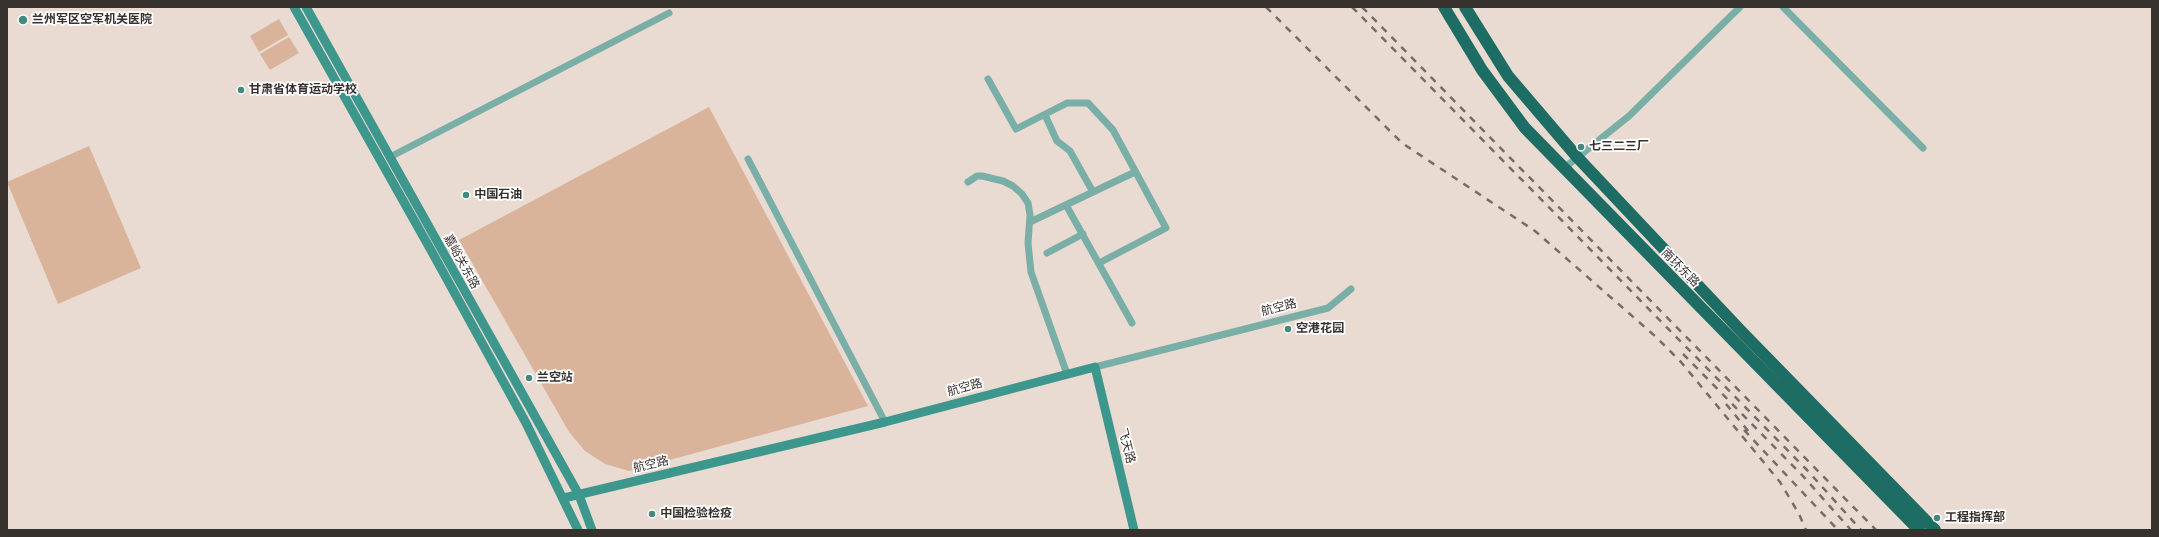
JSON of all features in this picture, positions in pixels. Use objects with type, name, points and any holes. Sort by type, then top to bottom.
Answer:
[{"type":"highway","name":"南环东路","points":[[1444,7],[1482,70],[1525,128],[1563,169],[1913,528]]},
{"type":"highway","name":"南环东路","points":[[1465,7],[1508,76],[1578,158],[1741,331],[1935,530]]},
{"type":"main road","name":"嘉峪关东路","points":[[294,7],[526,423],[564,498],[578,530]]},
{"type":"main road","name":"嘉峪关东路","points":[[306,7],[579,495],[592,530]]},
{"type":"main road","name":"航空路","points":[[564,498],[885,422],[1094,367]]},
{"type":"main road","name":"飞天路","points":[[1094,367],[1134,530]]},
{"type":"street","points":[[1563,169],[1629,116],[1740,7]]},
{"type":"street","points":[[1783,7],[1923,148]]},
{"type":"street","points":[[390,157],[669,13]]},
{"type":"street","points":[[988,79],[1016,129],[1068,103],[1088,103],[1113,130],[1166,228],[1099,263]]},
{"type":"street","points":[[1045,115],[1057,141],[1070,151],[1093,192]]},
{"type":"street","points":[[748,159],[885,422]]},
{"type":"street","points":[[1030,222],[1135,172]]},
{"type":"street","points":[[968,182],[977,176],[1003,181],[1013,186],[1022,194],[1028,203],[1030,222],[1028,243],[1031,272],[1067,374]]},
{"type":"street","points":[[1066,205],[1132,323]]},
{"type":"street","points":[[1047,253],[1083,234]]},
{"type":"street","name":"航空路","points":[[1094,367],[1328,308],[1351,289]]},
{"type":"shaded area","points":[[279,19],[288,35],[259,52],[250,36]]},
{"type":"shaded area","points":[[289,37],[299,53],[270,70],[260,54]]},
{"type":"shaded area","points":[[709,107],[868,406],[629,471],[605,464],[585,451],[569,432],[459,240]]},
{"type":"shaded area","points":[[89,146],[141,268],[58,304],[7,182]]},
{"type":"railway","points":[[1266,7],[1402,143],[1535,231],[1655,336],[1681,362],[1780,482],[1799,514],[1806,530]]},
{"type":"railway","points":[[1352,7],[1807,470],[1861,530]]},
{"type":"railway","points":[[1362,7],[1876,530]]},
{"type":"railway","points":[[1683,354],[1802,475],[1851,530]]},
{"type":"railway","points":[[1726,404],[1749,432]]},
{"type":"railway","points":[[1744,430],[1838,530]]},
{"type":"place","name":"兰州军区空军机关医院","points":[[23,20]]},
{"type":"place","name":"甘肃省体育运动学校","points":[[241,90]]},
{"type":"place","name":"七三二三厂","points":[[1581,147]]},
{"type":"place","name":"中国石油","points":[[466,195]]},
{"type":"place","name":"空港花园","points":[[1288,329]]},
{"type":"place","name":"兰空站","points":[[529,378]]},
{"type":"place","name":"中国检验检疫","points":[[652,514]]},
{"type":"place","name":"工程指挥部","points":[[1937,518]]}]
